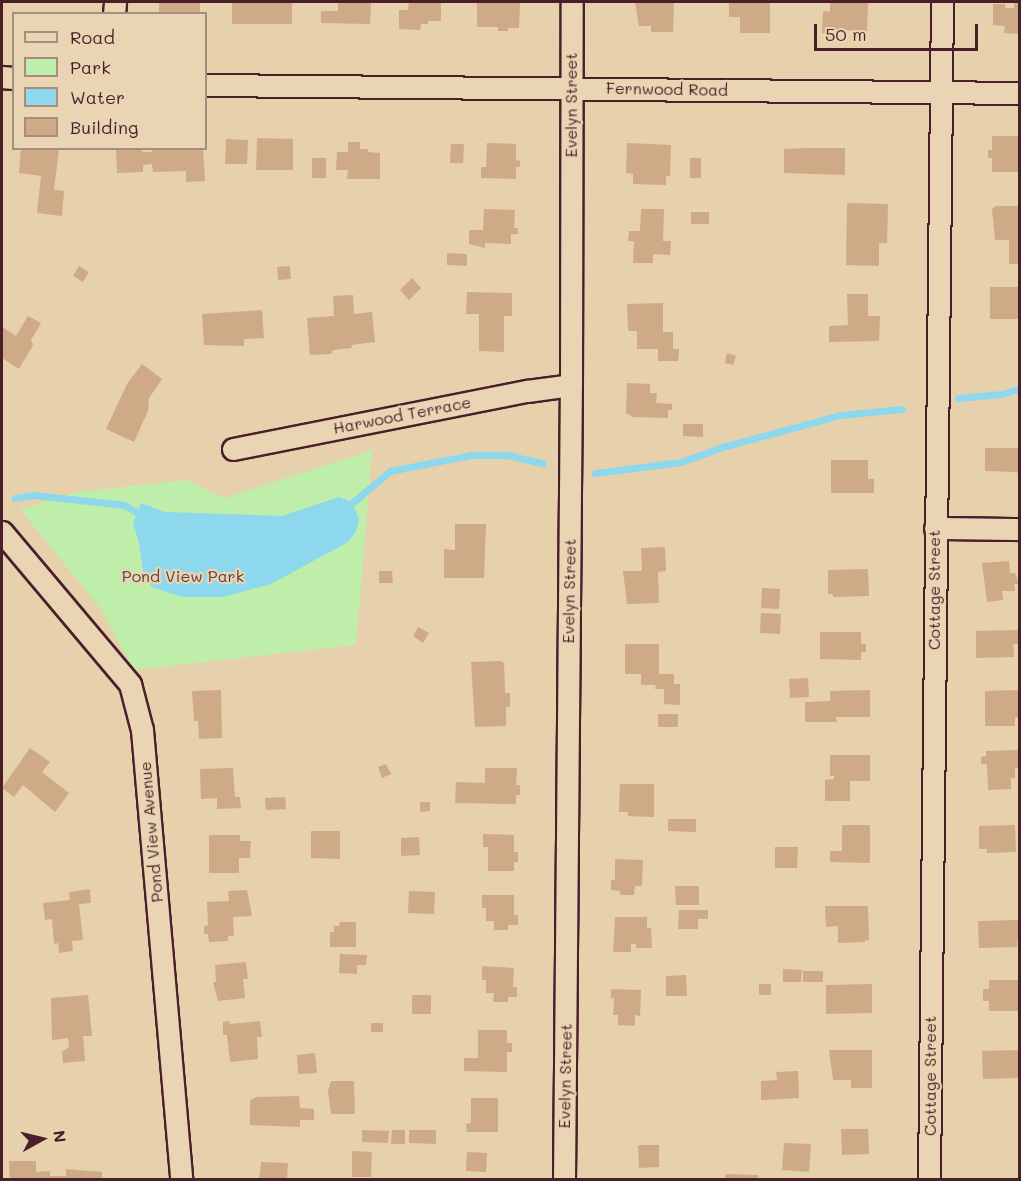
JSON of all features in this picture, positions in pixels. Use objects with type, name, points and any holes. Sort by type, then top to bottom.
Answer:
[{"type":"street","name":"Evelyn Street","points":[[564,1179],[572,385],[570,87],[572,2]]},
{"type":"street","name":"Cottage Street","points":[[929,1179],[942,2]]},
{"type":"street","name":"Fernwood Road","points":[[207,85],[1020,93]]},
{"type":"street","name":"Harwood Terrace","points":[[233,449],[527,391],[572,385]]},
{"type":"street","points":[[935,528],[1020,529]]},
{"type":"street","name":"Pond View Avenue","points":[[2,532],[130,684],[142,730],[181,1179]]},
{"type":"green space","name":"Pond View Park","points":[[372,450],[356,645],[134,670],[100,608],[20,509],[77,492],[187,480],[225,498]]},
{"type":"water","points":[[339,497],[352,502],[359,519],[356,532],[348,542],[271,584],[223,597],[182,597],[154,588],[144,579],[139,543],[133,523],[141,503],[165,512],[282,516]]},
{"type":"building","points":[[159,2],[200,2],[200,12],[159,12]]},
{"type":"building","points":[[232,2],[292,2],[292,24],[232,24]]},
{"type":"building","points":[[338,2],[371,2],[370,24],[321,23],[321,11],[338,11]]},
{"type":"building","points":[[409,2],[441,2],[441,21],[428,21],[428,24],[421,24],[420,30],[399,29],[399,10],[408,10]]},
{"type":"building","points":[[477,2],[520,2],[519,28],[498,31],[498,27],[477,27]]},
{"type":"building","points":[[635,2],[674,2],[673,32],[651,32],[651,26],[639,26]]},
{"type":"building","points":[[729,2],[770,2],[770,33],[740,33],[740,17],[729,17]]},
{"type":"building","points":[[830,2],[868,2],[867,31],[837,30],[834,34],[822,33],[823,11],[830,12]]},
{"type":"building","points":[[1014,2],[1020,2],[1020,34],[1004,33],[1005,26],[993,25],[993,4],[1005,4],[1005,8],[1014,8]]},
{"type":"building","points":[[992,136],[1019,136],[1020,172],[992,172],[992,158],[988,158],[988,150],[992,150]]},
{"type":"building","points":[[257,138],[293,139],[293,170],[256,170]]},
{"type":"building","points":[[226,139],[248,140],[247,164],[225,164]]},
{"type":"building","points":[[348,142],[360,142],[360,149],[380,153],[380,179],[347,179],[348,170],[336,170],[337,152],[348,152]]},
{"type":"building","points":[[487,143],[516,144],[516,160],[520,161],[520,167],[516,167],[516,179],[481,178],[481,167],[486,167]]},
{"type":"building","points":[[627,143],[671,145],[670,176],[666,176],[666,185],[633,184],[633,174],[626,173]]},
{"type":"building","points":[[451,144],[464,144],[463,163],[450,163]]},
{"type":"building","points":[[845,148],[845,175],[784,173],[784,149]]},
{"type":"building","points":[[21,150],[59,150],[54,190],[64,191],[62,216],[37,213],[41,176],[19,173]]},
{"type":"building","points":[[116,150],[152,152],[152,150],[203,150],[205,181],[186,182],[186,171],[153,172],[152,164],[143,165],[143,172],[117,173]]},
{"type":"building","points":[[312,158],[326,158],[326,178],[312,178]]},
{"type":"building","points":[[690,158],[701,158],[701,178],[690,178]]},
{"type":"building","points":[[847,203],[888,204],[887,243],[879,243],[879,266],[846,265]]},
{"type":"building","points":[[996,206],[1020,206],[1020,264],[1009,264],[1009,240],[995,240],[992,209]]},
{"type":"building","points":[[484,209],[515,210],[514,228],[518,228],[518,234],[511,234],[511,244],[485,243],[485,248],[469,244],[469,230],[483,230]]},
{"type":"building","points":[[641,209],[664,209],[663,241],[671,241],[670,255],[653,254],[653,263],[633,263],[634,241],[628,241],[629,231],[640,231]]},
{"type":"building","points":[[691,212],[709,212],[709,224],[691,224]]},
{"type":"building","points":[[447,253],[467,254],[467,266],[447,265]]},
{"type":"building","points":[[79,266],[89,272],[83,282],[73,276]]},
{"type":"building","points":[[290,266],[291,279],[278,280],[277,267]]},
{"type":"building","points":[[412,278],[421,288],[409,300],[400,290]]},
{"type":"building","points":[[990,287],[1020,287],[1020,319],[990,319]]},
{"type":"building","points":[[467,292],[512,293],[512,316],[504,316],[504,352],[479,351],[479,314],[466,314]]},
{"type":"building","points":[[847,294],[868,294],[868,316],[880,316],[879,341],[829,342],[829,326],[848,325]]},
{"type":"building","points":[[353,295],[354,314],[372,312],[375,342],[351,345],[352,348],[333,350],[331,354],[310,355],[307,318],[334,316],[333,296]]},
{"type":"building","points":[[663,303],[663,332],[673,332],[673,349],[679,349],[678,361],[658,361],[658,349],[637,349],[637,331],[629,331],[628,328],[627,304]]},
{"type":"building","points":[[262,310],[264,338],[244,339],[244,346],[204,345],[202,314]]},
{"type":"building","points":[[28,316],[41,323],[31,340],[33,345],[19,369],[2,358],[2,327],[16,336]]},
{"type":"building","points":[[727,353],[736,356],[733,365],[725,363]]},
{"type":"building","points":[[142,364],[162,379],[149,398],[148,411],[134,442],[106,429],[127,384]]},
{"type":"building","points":[[627,383],[650,384],[650,393],[657,393],[656,403],[672,404],[672,410],[668,410],[668,418],[633,417],[626,413]]},
{"type":"building","points":[[683,424],[703,424],[703,437],[683,436]]},
{"type":"building","points":[[985,448],[1020,448],[1020,474],[985,471]]},
{"type":"building","points":[[831,460],[868,460],[868,479],[874,479],[874,493],[831,493]]},
{"type":"building","points":[[455,524],[486,524],[484,578],[444,578],[444,549],[455,550]]},
{"type":"building","points":[[665,547],[666,571],[658,572],[659,603],[627,604],[623,571],[642,571],[641,548]]},
{"type":"building","points":[[1009,561],[1010,573],[1015,573],[1019,584],[1014,584],[1015,591],[1002,591],[1003,600],[987,602],[982,563]]},
{"type":"building","points":[[868,569],[869,596],[833,597],[833,594],[828,594],[828,570]]},
{"type":"building","points":[[379,571],[392,571],[393,583],[379,583]]},
{"type":"building","points":[[762,588],[780,589],[779,609],[761,608]]},
{"type":"building","points":[[761,613],[781,614],[780,634],[760,633]]},
{"type":"building","points":[[418,627],[429,633],[423,643],[413,636]]},
{"type":"building","points":[[1018,630],[1018,644],[1013,644],[1014,657],[976,658],[976,631]]},
{"type":"building","points":[[820,632],[861,632],[861,644],[866,644],[866,652],[861,652],[861,660],[820,659]]},
{"type":"building","points":[[625,644],[659,644],[659,674],[674,674],[674,684],[680,684],[680,705],[664,704],[664,689],[655,689],[656,685],[641,685],[641,674],[625,674]]},
{"type":"building","points":[[501,661],[504,663],[505,693],[510,693],[510,707],[506,707],[506,726],[475,727],[471,662]]},
{"type":"building","points":[[808,678],[809,697],[790,698],[789,679]]},
{"type":"building","points":[[221,690],[222,738],[199,739],[198,721],[194,721],[192,691]]},
{"type":"building","points":[[870,690],[870,717],[836,717],[837,722],[805,722],[805,702],[830,701],[830,691]]},
{"type":"building","points":[[1020,690],[1020,717],[1015,717],[1015,726],[985,726],[985,691]]},
{"type":"building","points":[[658,714],[678,714],[678,727],[658,727]]},
{"type":"building","points":[[30,748],[50,762],[42,772],[69,793],[55,812],[23,785],[14,797],[2,788]]},
{"type":"building","points":[[1019,750],[1019,768],[1015,768],[1015,778],[1011,778],[1011,789],[988,790],[987,764],[981,764],[981,757],[986,756],[986,751]]},
{"type":"building","points":[[830,755],[870,755],[870,781],[850,781],[850,801],[825,801],[825,780],[834,779],[834,776],[830,776]]},
{"type":"building","points":[[386,764],[391,774],[382,778],[378,767]]},
{"type":"building","points":[[233,768],[235,797],[240,797],[241,808],[217,809],[217,798],[201,799],[200,769]]},
{"type":"building","points":[[485,768],[517,768],[516,785],[520,785],[520,795],[516,795],[516,804],[455,803],[456,782],[485,783]]},
{"type":"building","points":[[620,784],[654,784],[654,817],[628,816],[628,812],[619,812]]},
{"type":"building","points":[[285,797],[286,809],[266,810],[265,798]]},
{"type":"building","points":[[420,802],[430,802],[430,811],[420,812]]},
{"type":"building","points":[[668,819],[696,819],[696,832],[668,831]]},
{"type":"building","points":[[842,825],[870,825],[870,863],[830,862],[830,851],[842,851]]},
{"type":"building","points":[[1015,825],[1016,852],[987,853],[987,849],[979,849],[979,826]]},
{"type":"building","points":[[311,831],[340,831],[340,859],[311,858]]},
{"type":"building","points":[[483,834],[514,835],[514,852],[518,852],[518,862],[514,862],[514,871],[488,871],[488,847],[483,847]]},
{"type":"building","points":[[209,835],[240,835],[240,841],[251,841],[250,858],[239,858],[239,873],[209,873]]},
{"type":"building","points":[[419,837],[420,855],[401,856],[401,838]]},
{"type":"building","points":[[775,847],[798,847],[797,868],[775,868]]},
{"type":"building","points":[[615,859],[643,860],[642,886],[635,886],[634,895],[620,895],[620,891],[611,890],[611,880],[615,880]]},
{"type":"building","points":[[675,886],[699,886],[699,905],[676,905]]},
{"type":"building","points":[[90,889],[91,903],[79,904],[83,940],[72,941],[73,951],[59,953],[58,943],[54,944],[52,919],[45,920],[43,903],[70,900],[69,892]]},
{"type":"building","points":[[247,890],[252,916],[233,917],[234,936],[228,936],[228,941],[209,942],[208,934],[204,934],[204,926],[208,925],[207,902],[229,901],[228,891]]},
{"type":"building","points":[[409,891],[435,892],[434,914],[408,913]]},
{"type":"building","points":[[482,895],[514,895],[514,915],[518,915],[518,925],[508,925],[508,930],[494,930],[494,921],[486,921],[486,908],[482,908]]},
{"type":"building","points":[[825,906],[868,906],[869,940],[838,943],[838,926],[826,927]]},
{"type":"building","points":[[679,910],[708,910],[708,919],[698,919],[698,929],[678,929]]},
{"type":"building","points":[[615,917],[647,917],[647,928],[651,928],[652,948],[636,948],[636,944],[631,944],[631,952],[613,952]]},
{"type":"building","points":[[1020,920],[1017,947],[979,948],[978,921]]},
{"type":"building","points":[[340,922],[356,922],[356,947],[330,947],[330,932],[334,932],[334,926],[339,926]]},
{"type":"building","points":[[340,954],[367,955],[366,965],[357,965],[357,974],[339,973]]},
{"type":"building","points":[[246,962],[248,979],[243,979],[245,998],[218,1001],[213,982],[216,982],[215,965]]},
{"type":"building","points":[[482,966],[514,968],[513,987],[517,987],[517,997],[508,997],[508,1002],[493,1002],[494,993],[486,993],[486,980],[482,980]]},
{"type":"building","points":[[783,969],[802,970],[801,982],[783,982]]},
{"type":"building","points":[[803,971],[823,971],[823,982],[803,982]]},
{"type":"building","points":[[686,975],[687,996],[666,996],[666,976]]},
{"type":"building","points":[[989,980],[1020,980],[1018,1011],[989,1011],[989,1001],[983,1001],[983,989],[989,989]]},
{"type":"building","points":[[759,984],[771,984],[771,995],[759,995]]},
{"type":"building","points":[[872,984],[872,1013],[826,1014],[826,985]]},
{"type":"building","points":[[611,989],[641,990],[640,1016],[635,1015],[635,1026],[618,1025],[618,1015],[613,1015],[614,998],[611,998]]},
{"type":"building","points":[[88,995],[92,1036],[83,1036],[85,1061],[63,1063],[62,1052],[69,1047],[68,1038],[52,1040],[51,998]]},
{"type":"building","points":[[412,995],[431,995],[431,1014],[412,1014]]},
{"type":"building","points":[[229,1021],[230,1024],[260,1021],[262,1037],[257,1037],[258,1059],[230,1062],[227,1035],[223,1035],[223,1022]]},
{"type":"building","points":[[371,1023],[383,1023],[383,1032],[371,1032]]},
{"type":"building","points":[[478,1030],[507,1030],[507,1043],[512,1043],[512,1052],[507,1052],[507,1072],[464,1071],[464,1058],[478,1058]]},
{"type":"building","points":[[829,1050],[872,1050],[872,1088],[851,1088],[851,1080],[833,1080]]},
{"type":"building","points":[[1019,1050],[1020,1078],[983,1079],[982,1051]]},
{"type":"building","points":[[315,1053],[317,1073],[298,1074],[297,1055]]},
{"type":"building","points":[[798,1071],[799,1098],[761,1100],[761,1081],[777,1080],[776,1072]]},
{"type":"building","points":[[331,1081],[354,1081],[355,1114],[331,1114],[328,1091]]},
{"type":"building","points":[[299,1096],[300,1108],[314,1109],[314,1120],[300,1120],[300,1127],[250,1125],[250,1100],[257,1097]]},
{"type":"building","points":[[471,1098],[498,1098],[498,1132],[467,1132],[466,1124],[471,1123]]},
{"type":"building","points":[[841,1129],[868,1129],[869,1154],[842,1155]]},
{"type":"building","points":[[362,1130],[389,1131],[388,1143],[362,1142]]},
{"type":"building","points":[[392,1130],[405,1130],[405,1144],[391,1144]]},
{"type":"building","points":[[409,1130],[436,1130],[436,1144],[409,1143]]},
{"type":"building","points":[[784,1143],[811,1144],[809,1172],[782,1170]]},
{"type":"building","points":[[638,1145],[659,1145],[659,1167],[639,1168]]},
{"type":"building","points":[[352,1151],[372,1152],[371,1177],[352,1177]]},
{"type":"building","points":[[467,1152],[487,1153],[486,1172],[466,1171]]},
{"type":"building","points":[[9,1161],[36,1161],[36,1172],[50,1171],[50,1176],[66,1176],[66,1169],[102,1172],[102,1180],[10,1180]]},
{"type":"building","points":[[261,1162],[288,1163],[287,1180],[259,1180]]},
{"type":"building","points":[[726,1174],[758,1175],[758,1180],[724,1180]]},
{"type":"waterway","points":[[958,398],[1002,394],[1020,388]]},
{"type":"waterway","points":[[595,473],[681,462],[722,447],[841,415],[902,409]]},
{"type":"waterway","points":[[345,509],[390,471],[471,455],[507,455],[543,463]]},
{"type":"waterway","points":[[15,498],[34,495],[124,505],[143,516]]}]
